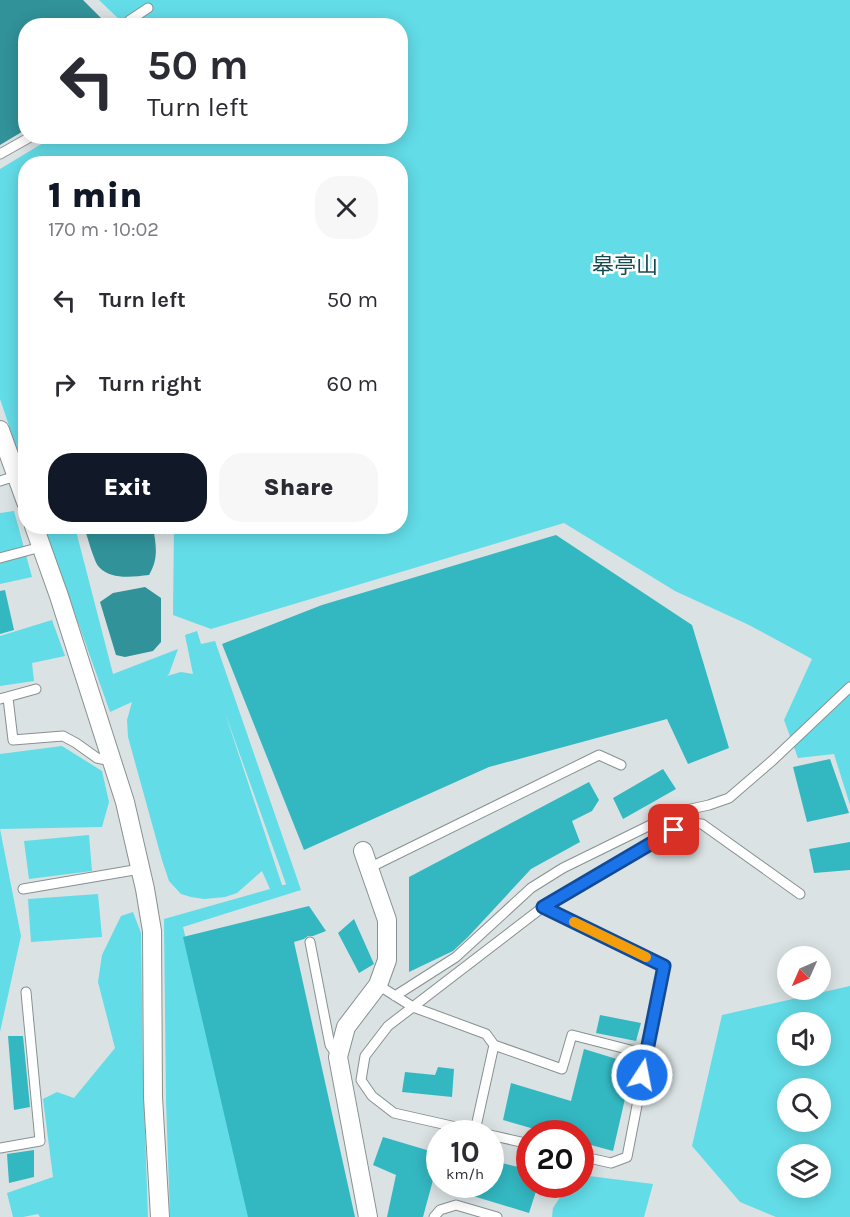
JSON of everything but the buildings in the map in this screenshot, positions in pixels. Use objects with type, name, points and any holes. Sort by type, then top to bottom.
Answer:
[{"type":"street","points":[[1,438],[8,478],[18,491]]},
{"type":"street","points":[[37,534],[124,802],[152,931],[153,1096],[160,1217]]},
{"type":"street","points":[[366,860],[387,920],[387,960],[378,985],[346,1027],[338,1057],[368,1217]]},
{"type":"lane","points":[[133,18],[148,8]]},
{"type":"lane","points":[[0,154],[18,144]]},
{"type":"lane","points":[[0,558],[41,547]]},
{"type":"lane","points":[[395,996],[456,957],[531,888],[563,868],[676,812],[729,798],[850,687]]},
{"type":"lane","points":[[36,689],[4,698],[13,740],[63,736],[97,758],[111,760]]},
{"type":"lane","points":[[366,860],[599,755],[621,765]]},
{"type":"lane","points":[[426,1120],[394,1113],[372,1096],[361,1080],[365,1056],[388,1026],[543,907],[686,823],[702,824],[800,894]]},
{"type":"lane","points":[[23,889],[140,869]]},
{"type":"lane","points":[[543,907],[664,966],[627,1157],[611,1163],[594,1159]]},
{"type":"lane","points":[[310,942],[330,1045],[338,1057]]},
{"type":"lane","points":[[378,985],[413,1007],[486,1034],[494,1045],[562,1069],[572,1035],[646,1054]]},
{"type":"lane","points":[[0,1148],[40,1141],[26,992]]},
{"type":"lane","points":[[477,1120],[494,1045]]},
{"type":"lane","points":[[434,1217],[440,1210],[456,1205],[497,1217]]},
{"type":"green space","name":"皋亭山","points":[[99,0],[850,0],[850,805],[834,754],[798,758],[784,720],[812,659],[749,625],[675,591],[564,523],[211,629],[173,615],[174,534],[408,534],[408,156],[22,156],[41,144],[408,144],[408,18],[118,18]]},
{"type":"green space","name":"皋亭山","points":[[18,158],[18,452],[0,399],[0,169]]},
{"type":"green space","points":[[14,511],[18,534],[20,534],[32,577],[0,584],[0,513]]},
{"type":"green space","points":[[46,534],[77,534],[113,674],[178,649],[167,676],[181,672],[193,674],[185,635],[197,631],[201,644],[215,641],[301,890],[183,927],[252,1217],[170,1217],[164,919],[270,889],[262,871],[237,893],[225,897],[204,899],[191,897],[181,894],[169,881],[128,737],[127,720],[132,702],[110,712]],"holes":[[[224,710],[286,884],[282,885]]]},
{"type":"green space","points":[[52,620],[65,656],[32,663],[34,681],[0,686],[0,636]]},
{"type":"green space","points":[[62,746],[102,771],[109,802],[102,827],[0,829],[0,754]]},
{"type":"green space","points":[[0,829],[21,936],[0,1032]]},
{"type":"green space","points":[[89,835],[92,871],[29,879],[24,841]]},
{"type":"green space","points":[[98,894],[102,937],[31,942],[28,899]]},
{"type":"green space","points":[[133,912],[141,933],[148,1217],[40,1217],[38,1214],[13,1217],[7,1193],[53,1177],[43,1099],[57,1092],[74,1098],[115,1048],[98,982],[102,955],[121,916]]},
{"type":"green space","points":[[850,986],[850,1217],[776,1217],[740,1202],[692,1146],[722,1015],[788,1000],[831,1000],[831,990]]},
{"type":"green space","points":[[594,1177],[653,1184],[644,1217],[552,1217],[553,1208],[560,1198],[594,1198]]},
{"type":"shaded area","points":[[0,0],[83,0],[101,18],[18,18],[18,134],[0,145]]},
{"type":"shaded area","points":[[86,534],[154,534],[155,557],[149,575],[116,576],[104,571],[95,560]]},
{"type":"shaded area","points":[[145,587],[161,598],[161,642],[153,651],[125,657],[116,655],[100,602],[113,593]]},
{"type":"slow traffic","points":[[574,922],[646,957]]},
{"type":"route","points":[[642,1075],[664,966],[543,907],[674,830]]}]
